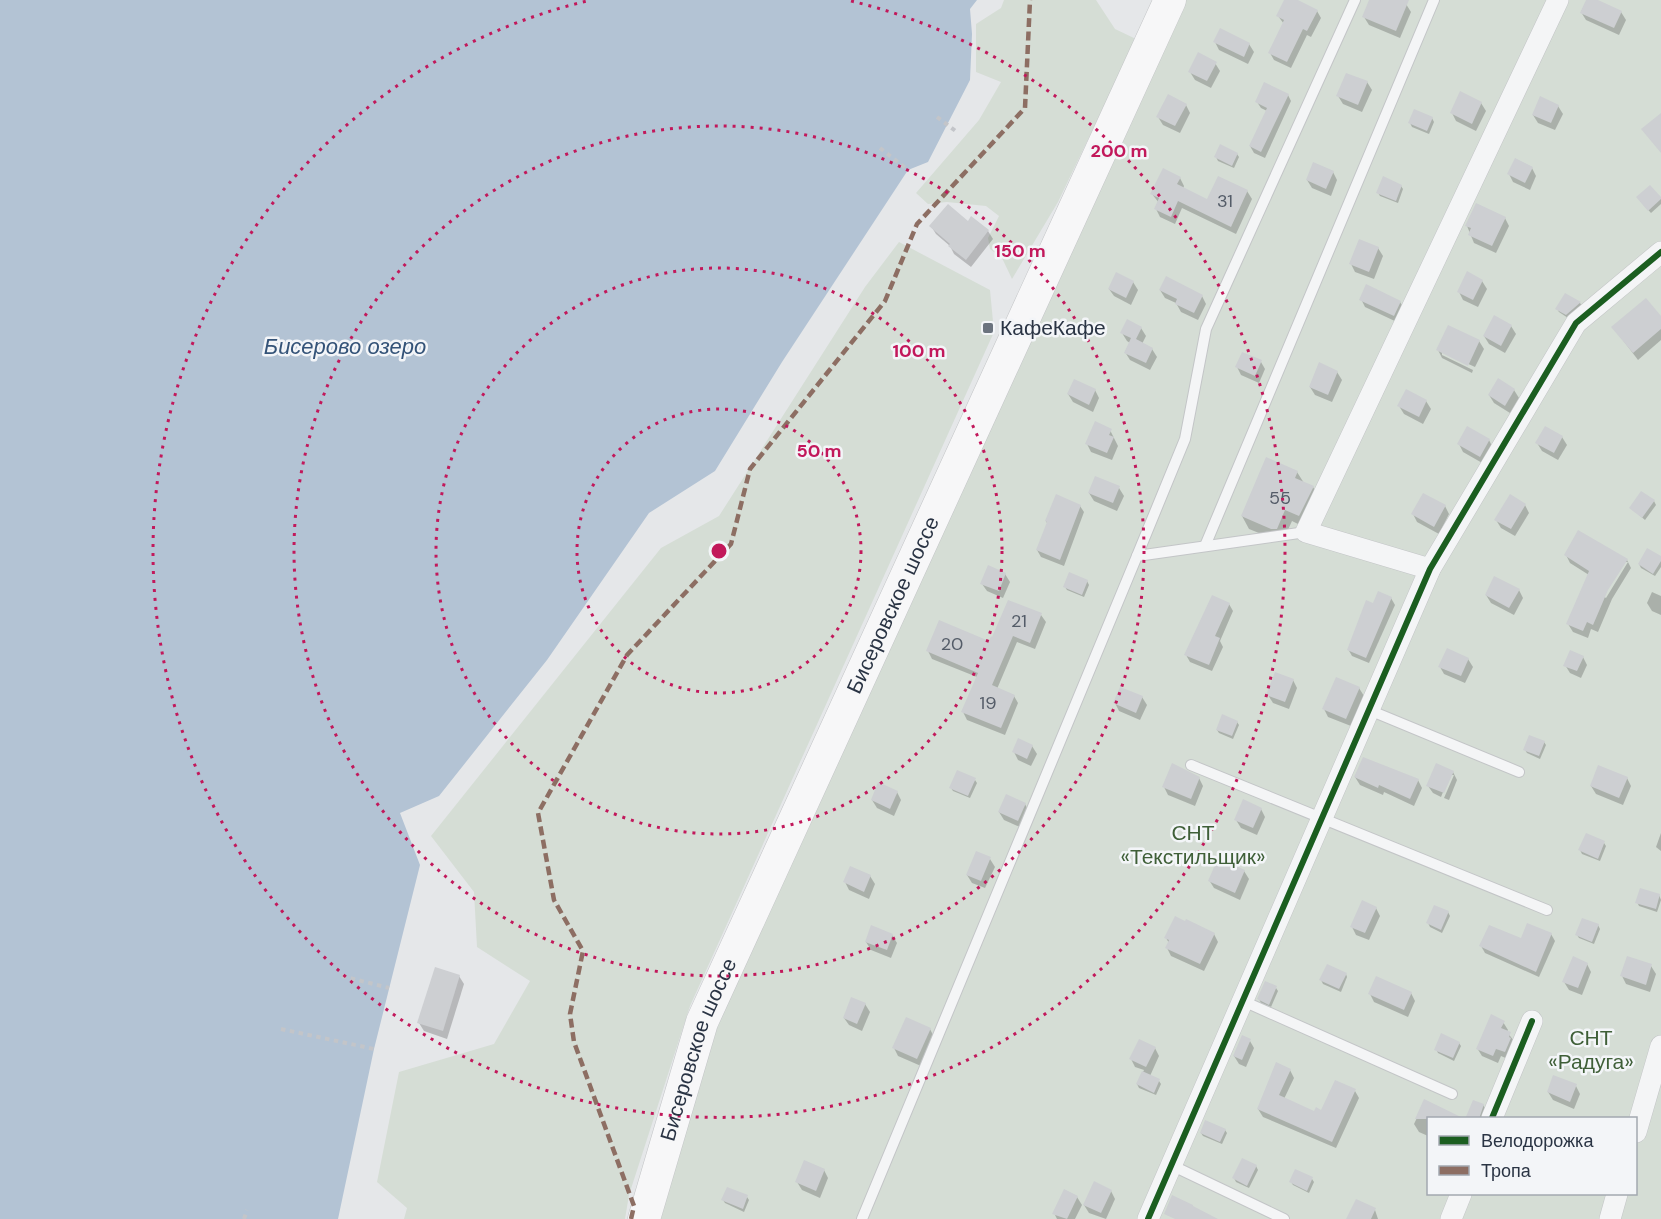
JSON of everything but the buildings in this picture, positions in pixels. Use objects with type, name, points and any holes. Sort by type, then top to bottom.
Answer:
[{"type":"main road","name":"Бисеровское шоссе","points":[[644,1219],[702,1022],[1170,0]]},
{"type":"street","points":[[1430,569],[1306,532],[1558,0]]},
{"type":"street","points":[[1148,1219],[1430,569],[1576,323],[1661,252]]},
{"type":"street","points":[[1493,1117],[1532,1021]]},
{"type":"street","points":[[1637,1125],[1661,1046]]},
{"type":"street","points":[[1451,1219],[1461,1195]]},
{"type":"street","points":[[1610,1219],[1617,1195]]},
{"type":"lane","points":[[862,1219],[1185,439],[1206,329],[1355,0]]},
{"type":"lane","points":[[1205,546],[1434,0]]},
{"type":"lane","points":[[1137,556],[1306,532]]},
{"type":"lane","points":[[1369,710],[1519,772]]},
{"type":"lane","points":[[1191,765],[1547,910]]},
{"type":"lane","points":[[1243,1001],[1452,1094]]},
{"type":"lane","points":[[1171,1166],[1284,1219]]},
{"type":"path","points":[[937,117],[957,132]]},
{"type":"path","points":[[880,148],[908,170]]},
{"type":"path","points":[[342,976],[389,988]]},
{"type":"path","points":[[281,1029],[374,1049]]},
{"type":"path","points":[[244,1219],[247,1209]]},
{"type":"green space","points":[[1004,0],[1096,0],[1115,29],[1136,39],[1058,202],[1012,279],[1002,258],[990,249],[988,238],[999,216],[986,206],[947,202],[928,204],[916,193],[979,120],[1001,82],[976,72],[976,24],[1001,8]]},
{"type":"green space","name":"СНТ «Текстильщик»","points":[[1184,0],[1661,0],[1661,1219],[657,1219],[714,1026]]},
{"type":"green space","points":[[899,242],[990,290],[994,332],[690,1006],[629,1195],[625,1219],[404,1219],[407,1208],[377,1182],[399,1072],[494,1044],[530,981],[477,947],[474,892],[431,836],[661,548],[719,516],[865,287]]},
{"type":"water","name":"Бисерово озеро","points":[[0,0],[977,0],[970,9],[972,34],[970,80],[928,162],[908,170],[782,362],[715,471],[649,513],[547,660],[439,796],[400,813],[420,865],[374,1049],[338,1219],[0,1219]]},
{"type":"marked path","points":[[631,1219],[634,1206],[574,1042],[570,1014],[583,951],[554,900],[538,813],[627,655],[731,544],[750,469],[885,301],[917,224],[1025,108],[1030,0]]},
{"type":"cycle path","points":[[1148,1219],[1430,569],[1576,323],[1661,252]]},
{"type":"cycle path","points":[[1492,1117],[1532,1021]]},
{"type":"place","name":"КафеКафе","points":[[988,328]]},
{"type":"park label","name":"СНТ «Радуга»","points":[[1591,1050]]}]
